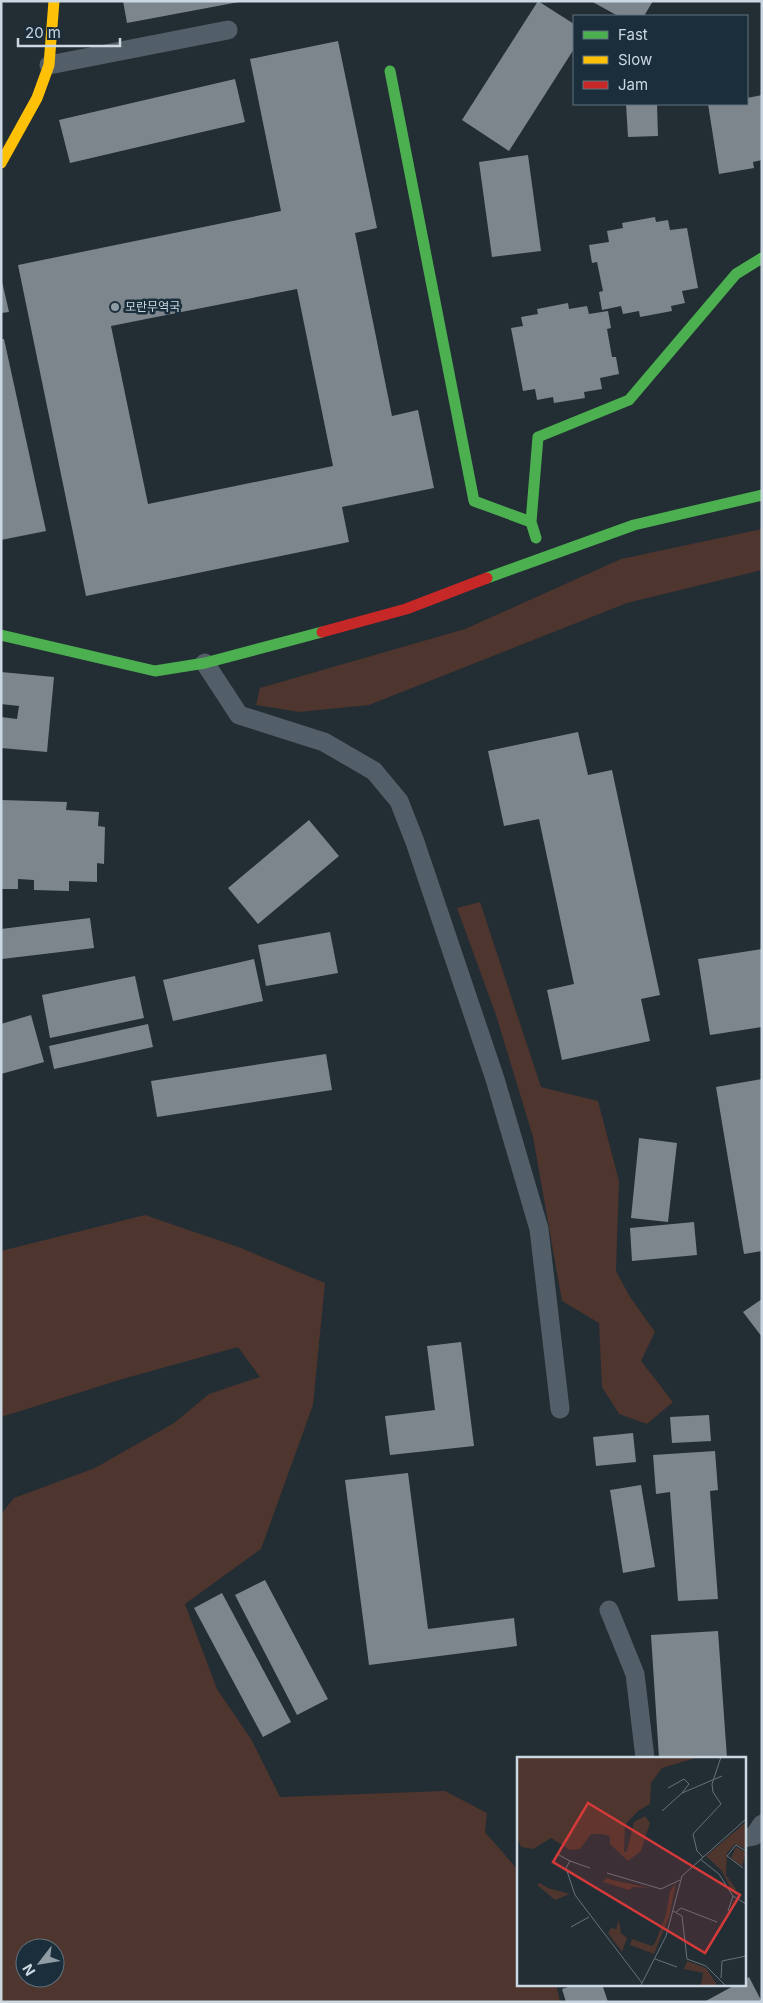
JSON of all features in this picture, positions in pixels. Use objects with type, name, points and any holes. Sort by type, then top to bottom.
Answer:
[{"type":"street","points":[[1,163],[37,98],[49,66],[54,1]]},
{"type":"street","points":[[390,71],[474,501],[531,522]]},
{"type":"street","points":[[542,556],[531,522],[538,437],[629,400],[736,274],[762,258]]},
{"type":"street","points":[[1,635],[154,670],[206,663],[406,608],[542,556],[634,525],[762,495]]},
{"type":"lane","points":[[49,66],[228,30]]},
{"type":"lane","points":[[206,663],[239,715],[324,742],[374,772],[399,801],[415,842],[495,1079],[539,1229],[560,1409]]},
{"type":"lane","points":[[609,1610],[635,1674],[645,1757]]},
{"type":"lane","points":[[746,1838],[754,1836],[762,1824]]},
{"type":"shaded area","points":[[762,529],[762,570],[627,603],[369,705],[299,712],[256,705],[260,688],[465,629],[621,559]]},
{"type":"shaded area","points":[[480,902],[541,1087],[598,1101],[619,1181],[616,1271],[630,1297],[655,1332],[641,1361],[673,1402],[647,1424],[619,1414],[602,1387],[599,1323],[562,1301],[533,1137],[496,1015],[457,908]]},
{"type":"shaded area","points":[[145,1215],[241,1248],[325,1283],[313,1405],[261,1549],[185,1604],[217,1689],[251,1739],[280,1797],[445,1791],[487,1813],[485,1832],[517,1869],[517,1986],[556,1986],[560,2002],[1,2002],[1,1514],[14,1498],[95,1468],[174,1423],[209,1394],[260,1377],[238,1347],[126,1378],[1,1417],[1,1251]]},
{"type":"building","points":[[123,1],[238,1],[239,2],[127,23]]},
{"type":"building","points":[[538,1],[573,23],[573,51],[509,151],[462,120]]},
{"type":"building","points":[[591,1],[653,1],[645,15],[616,15]]},
{"type":"building","name":"모란무역국","points":[[338,41],[377,228],[355,233],[392,416],[418,410],[434,488],[342,507],[349,542],[86,596],[18,265],[281,211],[250,59]],"holes":[[[297,289],[333,466],[148,504],[111,326]]]},
{"type":"building","points":[[235,79],[245,122],[70,163],[59,120]]},
{"type":"building","points":[[762,95],[762,160],[753,162],[754,168],[719,174],[708,105],[748,105],[748,98]]},
{"type":"building","points":[[626,105],[657,105],[658,136],[628,137]]},
{"type":"building","points":[[528,155],[541,251],[492,257],[479,162]]},
{"type":"building","points":[[655,217],[656,222],[668,220],[670,230],[687,228],[698,288],[682,291],[685,303],[671,306],[672,311],[640,317],[639,311],[623,314],[621,306],[602,310],[599,292],[603,291],[597,262],[592,263],[589,245],[609,242],[607,231],[623,228],[622,223]]},
{"type":"building","points":[[1,277],[9,312],[1,313]]},
{"type":"building","points":[[568,303],[569,309],[587,306],[589,314],[608,311],[611,328],[607,329],[612,357],[616,357],[619,374],[600,378],[602,389],[584,392],[585,398],[554,403],[553,397],[537,400],[535,389],[523,391],[511,328],[523,326],[521,317],[538,314],[537,309]]},
{"type":"building","points":[[1,339],[4,339],[46,531],[1,540]]},
{"type":"building","points":[[1,672],[54,677],[47,752],[1,748],[1,717],[17,719],[19,706],[1,704]]},
{"type":"building","points":[[578,732],[588,775],[612,770],[660,995],[641,999],[650,1041],[562,1060],[547,990],[574,984],[539,819],[504,826],[488,751]]},
{"type":"building","points":[[1,800],[67,802],[66,810],[99,812],[98,826],[105,827],[104,864],[97,863],[97,882],[69,881],[69,891],[34,890],[34,880],[18,879],[18,889],[1,889]]},
{"type":"building","points":[[309,820],[339,856],[258,924],[228,888]]},
{"type":"building","points":[[90,918],[94,948],[2,959],[1,929]]},
{"type":"building","points":[[330,932],[338,973],[266,986],[258,945]]},
{"type":"building","points":[[762,949],[762,1027],[710,1035],[698,959]]},
{"type":"building","points":[[254,959],[263,1001],[173,1021],[163,980]]},
{"type":"building","points":[[135,976],[144,1018],[50,1038],[42,995]]},
{"type":"building","points":[[31,1015],[44,1062],[1,1074],[1,1024]]},
{"type":"building","points":[[148,1024],[153,1047],[54,1069],[49,1046]]},
{"type":"building","points":[[326,1054],[332,1090],[157,1117],[151,1081]]},
{"type":"building","points":[[762,1079],[762,1251],[744,1254],[716,1087]]},
{"type":"building","points":[[639,1138],[677,1143],[668,1222],[631,1218]]},
{"type":"building","points":[[694,1222],[697,1255],[632,1261],[630,1228]]},
{"type":"building","points":[[762,1299],[762,1337],[743,1312]]},
{"type":"building","points":[[461,1342],[474,1446],[390,1455],[385,1416],[435,1410],[427,1346]]},
{"type":"building","points":[[709,1415],[711,1441],[672,1443],[670,1417]]},
{"type":"building","points":[[633,1433],[636,1462],[596,1466],[593,1437]]},
{"type":"building","points":[[715,1451],[718,1490],[710,1491],[718,1599],[678,1601],[670,1492],[656,1494],[653,1455]]},
{"type":"building","points":[[408,1473],[428,1629],[514,1618],[517,1646],[369,1665],[345,1480]]},
{"type":"building","points":[[641,1485],[655,1567],[623,1573],[610,1490]]},
{"type":"building","points":[[265,1580],[328,1699],[297,1715],[235,1595]]},
{"type":"building","points":[[222,1593],[291,1722],[263,1737],[194,1608]]},
{"type":"building","points":[[718,1631],[727,1757],[659,1757],[651,1635]]},
{"type":"building","points":[[749,1977],[762,2002],[704,2002],[733,1986],[746,1986],[746,1979]]},
{"type":"building","points":[[571,1986],[603,1986],[608,2002],[566,2002],[562,1989]]},
{"type":"traffic: fast","points":[[390,71],[474,501],[531,522]]},
{"type":"traffic: fast","points":[[536,538],[531,522],[538,437],[629,400],[736,274],[762,258]]},
{"type":"traffic: fast","points":[[487,578],[634,525],[762,495]]},
{"type":"traffic: fast","points":[[1,635],[155,671],[205,663],[322,632]]},
{"type":"traffic: slow","points":[[1,163],[37,98],[49,65],[54,1]]},
{"type":"traffic: jam","points":[[322,632],[406,609],[487,578]]},
{"type":"place","name":"모란무역국","points":[[115,307]]}]
